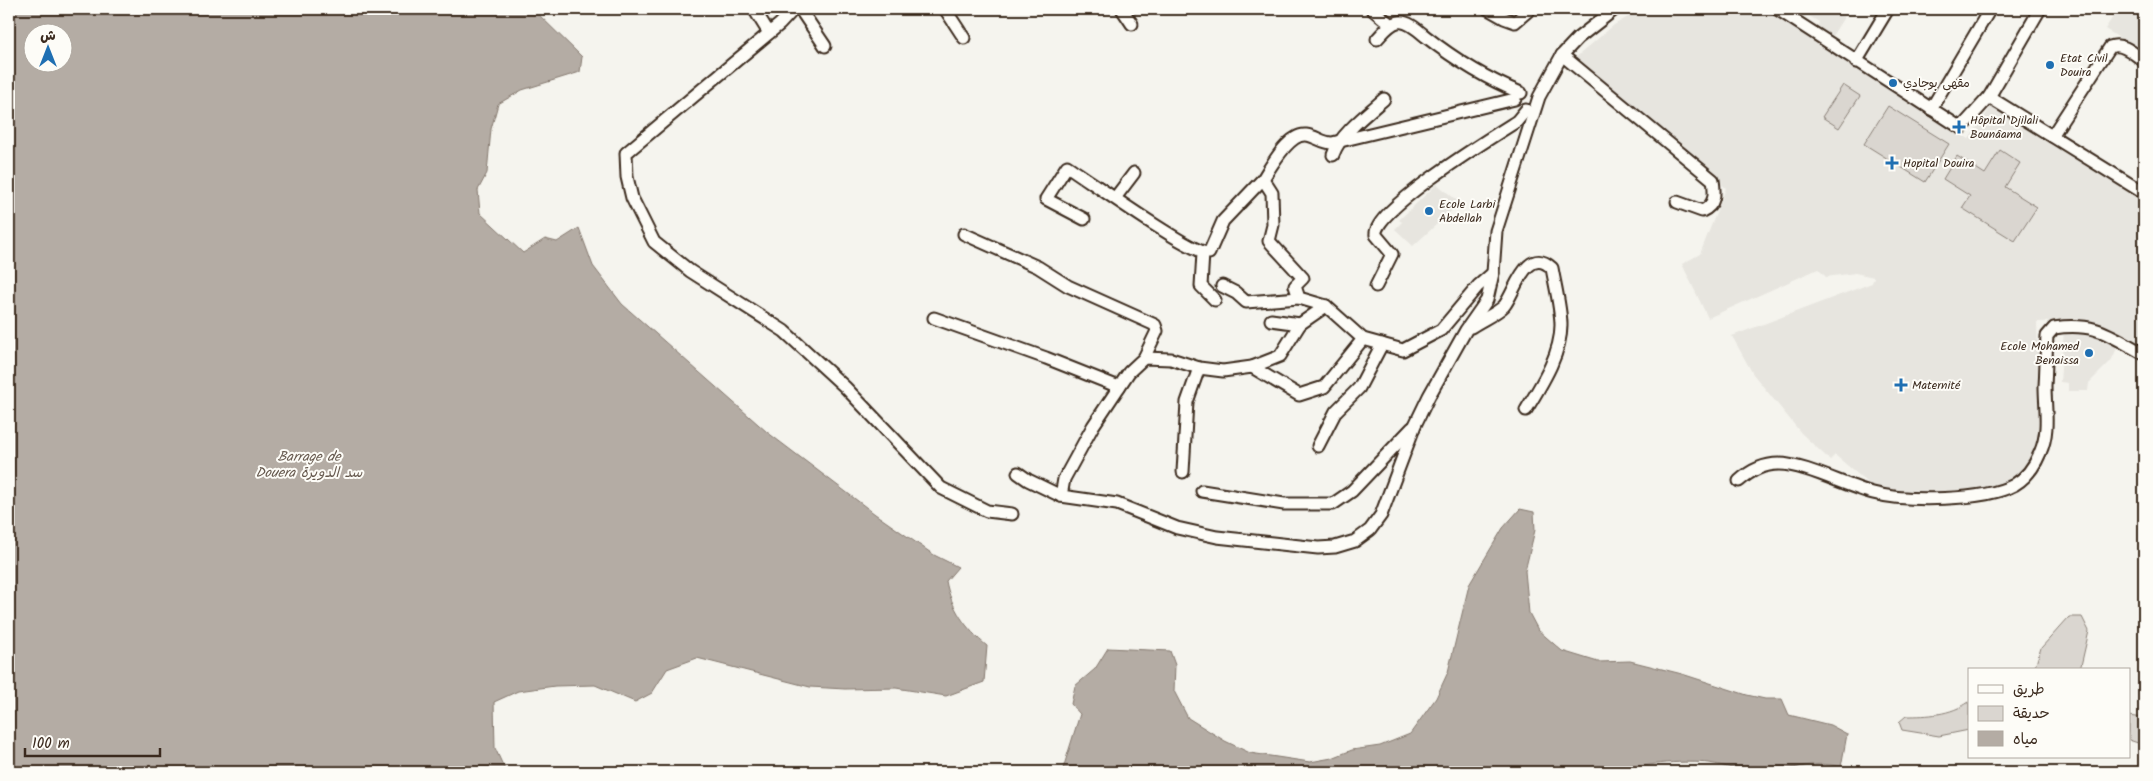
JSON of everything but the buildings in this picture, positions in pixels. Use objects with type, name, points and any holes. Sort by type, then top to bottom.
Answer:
[{"type":"street","points":[[754,9],[769,33]]},
{"type":"street","points":[[794,9],[769,33],[626,153],[627,177],[632,198],[654,242],[690,271],[784,331],[845,387],[941,488],[986,511],[1012,514]]},
{"type":"street","points":[[800,9],[825,46]]},
{"type":"street","points":[[944,9],[964,38]]},
{"type":"street","points":[[1122,9],[1132,24]]},
{"type":"street","points":[[1372,9],[1391,29]]},
{"type":"street","points":[[1488,9],[1515,22],[1530,9]]},
{"type":"street","points":[[1376,286],[1392,254],[1376,235],[1378,227],[1396,207],[1439,171],[1526,105],[1562,55],[1578,38],[1615,9]]},
{"type":"street","points":[[1777,9],[1856,62],[1961,128],[1989,97],[2040,9]]},
{"type":"street","points":[[1856,62],[1888,9]]},
{"type":"street","points":[[1931,109],[1990,9]]},
{"type":"street","points":[[1377,39],[1399,22],[1407,24],[1446,53],[1507,87],[1526,105]]},
{"type":"street","points":[[2052,136],[2110,48],[2116,45],[2122,47],[2144,61]]},
{"type":"street","points":[[1562,55],[1713,180],[1716,193],[1711,205],[1706,209],[1702,211],[1677,202]]},
{"type":"street","points":[[1989,97],[2144,193]]},
{"type":"street","points":[[1333,154],[1335,146],[1384,99]]},
{"type":"street","points":[[1084,219],[1046,199],[1067,166],[1203,253],[1210,253],[1222,221],[1263,178],[1278,155],[1296,137],[1304,135],[1326,143],[1342,141],[1526,105]]},
{"type":"street","points":[[1018,472],[1028,480],[1061,496],[1117,504],[1177,528],[1217,538],[1318,548],[1336,547],[1355,541],[1370,530],[1381,515],[1415,425],[1466,330],[1487,300],[1493,273],[1496,231],[1526,105]]},
{"type":"street","points":[[1115,198],[1134,173]]},
{"type":"street","points":[[1263,178],[1272,193],[1273,225],[1269,241],[1303,278],[1295,286],[1298,298]]},
{"type":"street","points":[[964,234],[1038,268],[1068,286],[1155,325],[1157,331],[1144,358],[1129,372],[1093,426],[1064,479],[1061,496]]},
{"type":"street","points":[[1203,253],[1201,286],[1215,300]]},
{"type":"street","points":[[1466,330],[1502,308],[1521,273],[1529,266],[1539,262],[1548,264],[1552,268],[1562,325],[1559,344],[1543,381],[1526,410]]},
{"type":"street","points":[[1222,286],[1236,293],[1246,302],[1298,298],[1326,306],[1363,338],[1403,350],[1441,330],[1478,286],[1493,273]]},
{"type":"street","points":[[1144,358],[1171,360],[1199,368],[1222,371],[1252,367],[1280,356],[1300,324],[1326,306]]},
{"type":"street","points":[[934,318],[1046,358],[1119,387]]},
{"type":"street","points":[[1271,320],[1300,324]]},
{"type":"street","points":[[1738,481],[1749,472],[1765,466],[1779,464],[1796,466],[1874,494],[1934,498],[1994,493],[2016,484],[2031,469],[2041,452],[2046,436],[2047,336],[2054,328],[2070,326],[2096,328],[2144,354]]},
{"type":"street","points":[[1252,367],[1299,395],[1306,394],[1324,387],[1363,338]]},
{"type":"street","points":[[1318,446],[1336,411],[1358,388],[1382,344]]},
{"type":"street","points":[[1183,472],[1187,402],[1199,368]]},
{"type":"street","points":[[1202,491],[1284,504],[1333,504],[1352,491],[1415,425]]},
{"type":"shaded area","name":"Hopital Douira","points":[[1642,9],[1763,9],[1969,139],[1993,104],[2144,199],[2144,347],[2101,325],[2074,321],[2037,322],[2041,440],[2029,466],[2017,477],[2001,486],[1963,494],[1880,493],[1835,455],[1830,460],[1801,433],[1753,374],[1732,336],[1872,283],[1874,277],[1855,273],[1826,277],[1818,269],[1708,318],[1682,264],[1700,254],[1726,188],[1574,59],[1614,25]]},
{"type":"shaded area","points":[[1805,9],[1830,9],[1844,17],[1829,41],[1816,34],[1820,28],[1819,22],[1806,14],[1808,11]]},
{"type":"shaded area","points":[[2118,9],[2144,9],[2144,53],[2105,29]]},
{"type":"shaded area","name":"Ecole Larbi Abdellah","points":[[1437,184],[1460,203],[1413,246],[1395,229],[1402,222],[1399,220]]},
{"type":"shaded area","name":"Ecole Mohamed Benaissa","points":[[2064,330],[2102,333],[2102,341],[2119,344],[2111,361],[2089,383],[2088,391],[2068,391],[2068,383],[2060,382]]},
{"type":"green space","points":[[1843,85],[1860,96],[1839,128],[1822,117]]},
{"type":"green space","points":[[1888,106],[1949,144],[1925,182],[1864,144]]},
{"type":"green space","points":[[2000,150],[2020,163],[2005,187],[2037,207],[2015,241],[1962,208],[1970,196],[1943,179],[1957,156],[1985,174]]},
{"type":"green space","points":[[2069,617],[2082,617],[2089,631],[2080,668],[2035,668],[2041,648]]},
{"type":"green space","points":[[1968,703],[1968,730],[1939,736],[1902,730],[1899,722],[1906,716],[1931,715],[1954,710]]},
{"type":"green space","points":[[2130,716],[2144,718],[2144,745],[2130,740]]},
{"type":"water","name":"Barrage de Douera سد الدويرة","points":[[9,9],[533,9],[582,57],[580,72],[522,90],[498,104],[491,129],[487,173],[478,190],[480,213],[523,253],[545,239],[557,242],[579,228],[593,266],[622,304],[767,432],[875,514],[934,555],[958,567],[946,581],[948,591],[960,617],[987,646],[984,682],[946,696],[896,688],[845,689],[810,687],[697,658],[667,669],[652,693],[635,702],[595,685],[555,686],[518,691],[494,702],[495,748],[506,772],[9,772]]},
{"type":"water","points":[[1520,509],[1534,512],[1535,530],[1525,571],[1529,613],[1538,630],[1562,651],[1598,662],[1630,661],[1682,674],[1747,695],[1765,699],[1782,699],[1789,715],[1830,725],[1847,734],[1841,767],[1820,764],[1755,772],[1709,763],[1690,762],[1655,764],[1626,772],[1062,772],[1080,714],[1071,704],[1075,686],[1095,669],[1108,648],[1170,651],[1175,665],[1174,691],[1188,718],[1225,741],[1250,753],[1310,762],[1332,758],[1352,750],[1380,746],[1410,734],[1436,698],[1448,672],[1469,585],[1503,528]]},
{"type":"place","name":"Etat Civil Douira","points":[[2050,65]]},
{"type":"place","name":"مقهى بوجادي","points":[[1893,83]]},
{"type":"place","name":"Hôpital Djilali Bounâama","points":[[1959,127]]},
{"type":"place","name":"Hopital Douira","points":[[1892,163]]},
{"type":"place","name":"Ecole Larbi Abdellah","points":[[1429,211]]},
{"type":"place","name":"Ecole Mohamed Benaissa","points":[[2089,353]]},
{"type":"place","name":"Maternité","points":[[1901,385]]}]
